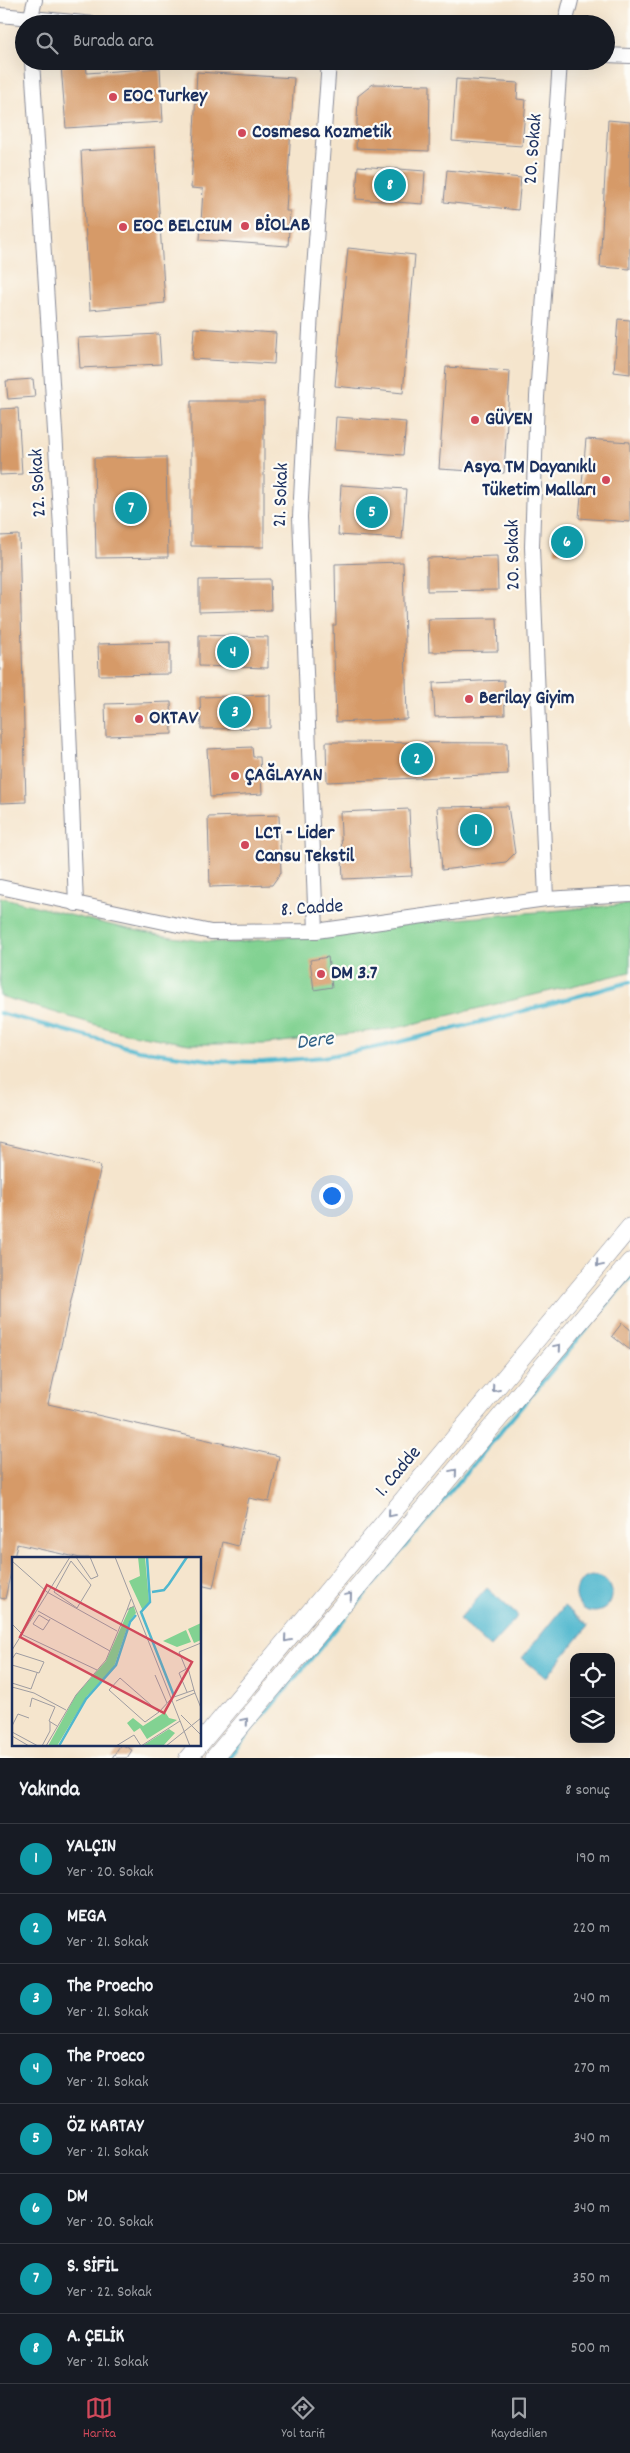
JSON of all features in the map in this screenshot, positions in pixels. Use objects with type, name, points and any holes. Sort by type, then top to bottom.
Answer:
[{"type":"main road","name":"1. Cadde","points":[[201,1743],[630,1227]]},
{"type":"main road","name":"1. Cadde","points":[[214,1758],[630,1262]]},
{"type":"main road","name":"1. Cadde","points":[[188,1758],[198,1746]]},
{"type":"street","points":[[31,15],[35,0]]},
{"type":"street","points":[[567,15],[571,0]]},
{"type":"street","points":[[0,15],[15,18]]},
{"type":"street","points":[[615,55],[630,56]]},
{"type":"street","name":"22. Sokak","points":[[33,70],[62,528],[76,904]]},
{"type":"street","name":"21. Sokak","points":[[316,931],[300,517],[328,70]]},
{"type":"street","name":"20. Sokak","points":[[546,899],[532,547],[537,397],[559,70]]},
{"type":"street","name":"8. Cadde","points":[[0,887],[211,932],[316,931],[546,899],[630,894]]},
{"type":"green space","points":[[0,897],[144,932],[203,941],[232,943],[410,923],[630,904],[630,972],[396,1028],[265,1044],[189,1044],[120,1032],[0,996]]},
{"type":"water","points":[[594,1576],[601,1577],[607,1581],[611,1587],[611,1601],[607,1607],[601,1611],[594,1612],[587,1611],[581,1607],[577,1601],[576,1594],[577,1587],[581,1581],[587,1577]]},
{"type":"water","points":[[487,1588],[518,1616],[490,1647],[459,1619]]},
{"type":"water","points":[[564,1606],[588,1626],[546,1678],[522,1658]]},
{"type":"building","name":"EOC Turkey","points":[[61,70],[87,70],[87,73],[160,70],[163,122],[66,128]]},
{"type":"building","name":"Cosmesa Kozmetik","points":[[197,72],[294,78],[286,211],[290,211],[288,246],[200,240],[203,189],[191,188]]},
{"type":"building","points":[[456,79],[518,83],[517,99],[526,100],[522,146],[452,141]]},
{"type":"building","points":[[373,84],[430,85],[429,151],[356,148],[358,96]]},
{"type":"building","points":[[608,120],[630,122],[630,269],[600,267]]},
{"type":"building","name":"EOC BELCIUM","points":[[155,147],[165,303],[90,310],[81,151]]},
{"type":"building","points":[[358,166],[425,171],[423,204],[356,199]]},
{"type":"building","points":[[447,170],[521,178],[518,210],[444,202]]},
{"type":"building","points":[[348,248],[415,255],[403,393],[335,386]]},
{"type":"building","points":[[618,319],[630,320],[630,374],[614,372]]},
{"type":"building","points":[[194,328],[276,333],[274,364],[192,359]]},
{"type":"building","points":[[159,334],[161,364],[80,368],[78,338]]},
{"type":"building","name":"GÜVEN","points":[[446,367],[510,371],[504,473],[439,469]]},
{"type":"building","points":[[33,379],[35,397],[8,399],[6,381]]},
{"type":"building","points":[[191,401],[264,401],[264,547],[191,546]]},
{"type":"building","points":[[18,408],[22,474],[0,475],[0,409]]},
{"type":"building","points":[[336,417],[406,422],[403,455],[334,450]]},
{"type":"building","name":"Asya TM Dayanıklı Tüketim Malları","points":[[586,439],[630,442],[630,522],[579,518]]},
{"type":"building","points":[[166,457],[168,557],[96,558],[94,458]]},
{"type":"building","points":[[341,485],[406,489],[402,539],[338,535]]},
{"type":"building","points":[[579,533],[580,550],[555,552],[554,534]]},
{"type":"building","points":[[19,535],[26,802],[0,803],[0,536]]},
{"type":"building","points":[[497,556],[498,590],[427,591],[427,558]]},
{"type":"building","points":[[403,562],[407,719],[336,722],[333,625],[336,625],[335,564]]},
{"type":"building","points":[[270,579],[271,610],[199,612],[199,580]]},
{"type":"building","points":[[497,618],[498,651],[429,652],[428,619]]},
{"type":"building","points":[[199,635],[268,637],[268,668],[199,666]]},
{"type":"building","points":[[170,642],[170,674],[99,675],[98,644]]},
{"type":"building","name":"Berilay Giyim","points":[[504,680],[505,715],[435,717],[433,683]]},
{"type":"building","points":[[270,695],[270,728],[201,729],[200,697]]},
{"type":"building","name":"OKTAV","points":[[171,702],[172,734],[106,736],[105,704]]},
{"type":"building","points":[[326,742],[507,743],[508,774],[327,782]]},
{"type":"building","name":"ÇAĞLAYAN","points":[[252,747],[253,757],[260,757],[262,794],[210,797],[207,749]]},
{"type":"building","points":[[508,806],[515,853],[506,862],[442,870],[437,807]]},
{"type":"building","points":[[409,809],[412,876],[343,879],[340,812]]},
{"type":"building","name":"LCT - Lider Cansu Tekstil","points":[[279,815],[281,872],[272,885],[210,887],[208,817]]},
{"type":"building","name":"DM 3.7","points":[[328,957],[332,987],[314,990],[310,960]]},
{"type":"building","points":[[0,1143],[101,1166],[48,1404],[279,1456],[269,1502],[249,1498],[238,1546],[223,1542],[213,1588],[201,1585],[201,1557],[76,1557],[17,1544],[14,1557],[12,1557],[12,1567],[5,1599],[0,1598]]},
{"type":"building","points":[[622,1323],[630,1329],[630,1350],[612,1336]]},
{"type":"building","points":[[120,1746],[125,1746],[132,1750],[127,1758],[112,1758]]},
{"type":"waterway","name":"Dere","points":[[0,1013],[138,1050],[216,1061],[262,1062],[324,1057],[383,1046],[630,982]]},
{"type":"waterway","points":[[228,1758],[630,1277]]},
{"type":"place","name":"EOC Turkey","points":[[113,97]]},
{"type":"place","name":"Cosmesa Kozmetik","points":[[242,133]]},
{"type":"place","name":"A. ÇELİK","points":[[390,185]]},
{"type":"place","name":"BİOLAB","points":[[245,226]]},
{"type":"place","name":"EOC BELCIUM","points":[[123,227]]},
{"type":"place","name":"GÜVEN","points":[[475,420]]},
{"type":"place","name":"Asya TM Dayanıklı Tüketim Malları","points":[[606,480]]},
{"type":"place","name":"S. SİFİL","points":[[131,508]]},
{"type":"place","name":"ÖZ KARTAY","points":[[372,512]]},
{"type":"place","name":"DM","points":[[567,542]]},
{"type":"place","name":"The Proeco","points":[[233,652]]},
{"type":"place","name":"Berilay Giyim","points":[[469,699]]},
{"type":"place","name":"The Proecho","points":[[235,712]]},
{"type":"place","name":"OKTAV","points":[[139,719]]},
{"type":"place","name":"MEGA","points":[[417,759]]},
{"type":"place","name":"ÇAĞLAYAN","points":[[235,776]]},
{"type":"place","name":"YALÇIN","points":[[476,830]]},
{"type":"place","name":"LCT - Lider Cansu Tekstil","points":[[245,845]]},
{"type":"place","name":"DM 3.7","points":[[321,974]]}]
